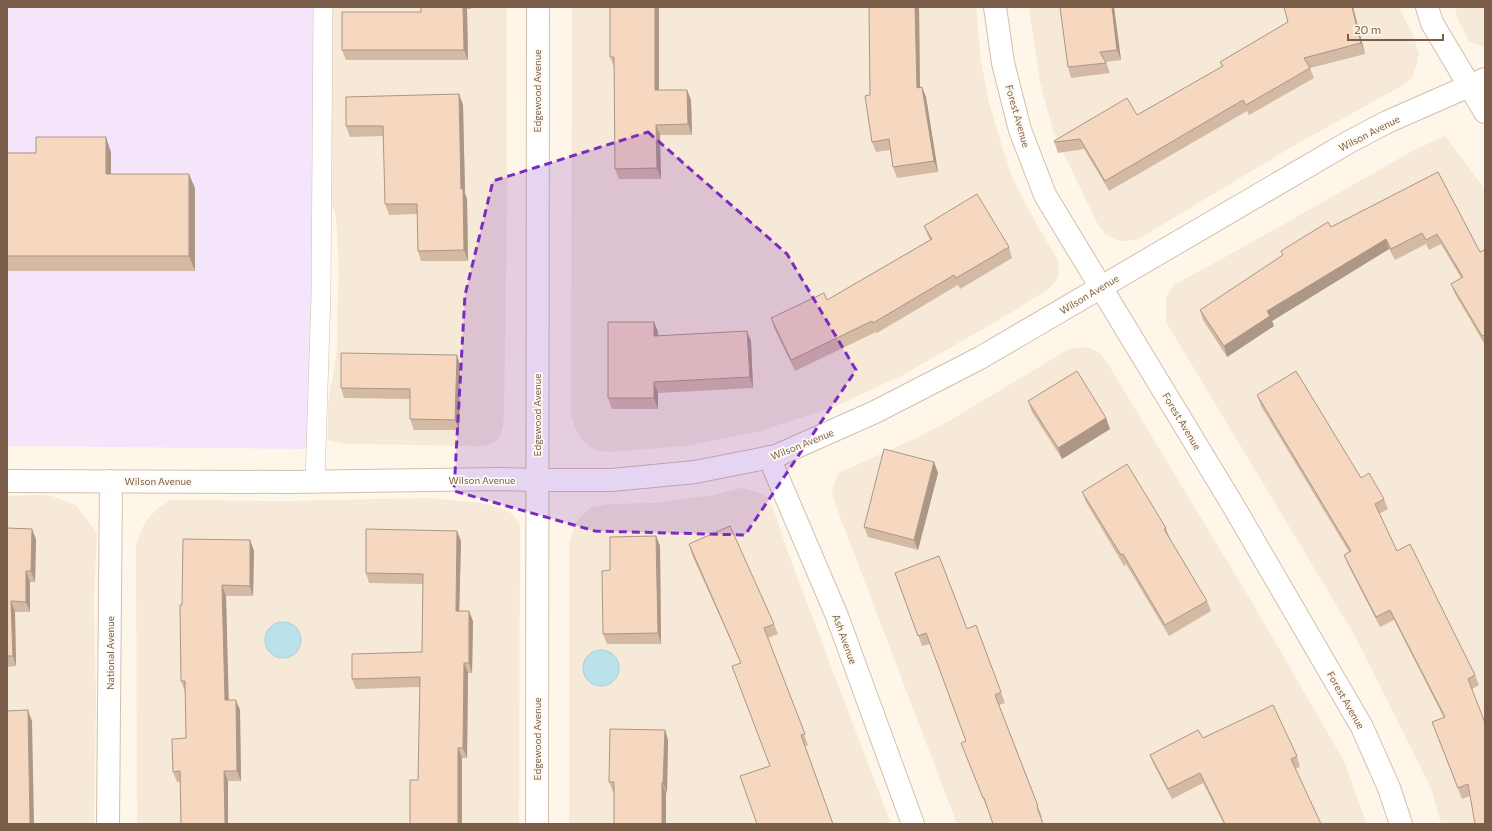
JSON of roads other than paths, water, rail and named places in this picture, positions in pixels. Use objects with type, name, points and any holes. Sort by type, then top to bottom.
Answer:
[{"type":"street","name":"Edgewood Avenue","points":[[537,824],[538,7]]},
{"type":"street","name":"Forest Avenue","points":[[995,7],[1003,63],[1020,130],[1045,195],[1234,507],[1362,727],[1389,788],[1401,824]]},
{"type":"street","points":[[1427,7],[1432,23],[1477,82],[1485,112]]},
{"type":"street","name":"Wilson Avenue","points":[[7,481],[612,480],[687,473],[731,466],[776,456],[874,412],[980,358],[1349,142],[1387,122],[1477,82]]},
{"type":"street","name":"Ash Avenue","points":[[769,457],[837,616],[913,824]]},
{"type":"street","name":"National Avenue","points":[[108,824],[111,481]]},
{"type":"lane","points":[[315,481],[321,294],[323,7]]},
{"type":"water","points":[[287,622],[296,627],[300,633],[300,647],[296,653],[287,658],[279,658],[270,653],[266,647],[265,636],[270,627],[276,623]]},
{"type":"water","points":[[601,650],[611,653],[616,658],[619,668],[616,678],[611,683],[601,686],[591,683],[586,678],[583,668],[586,658],[591,653]]}]
